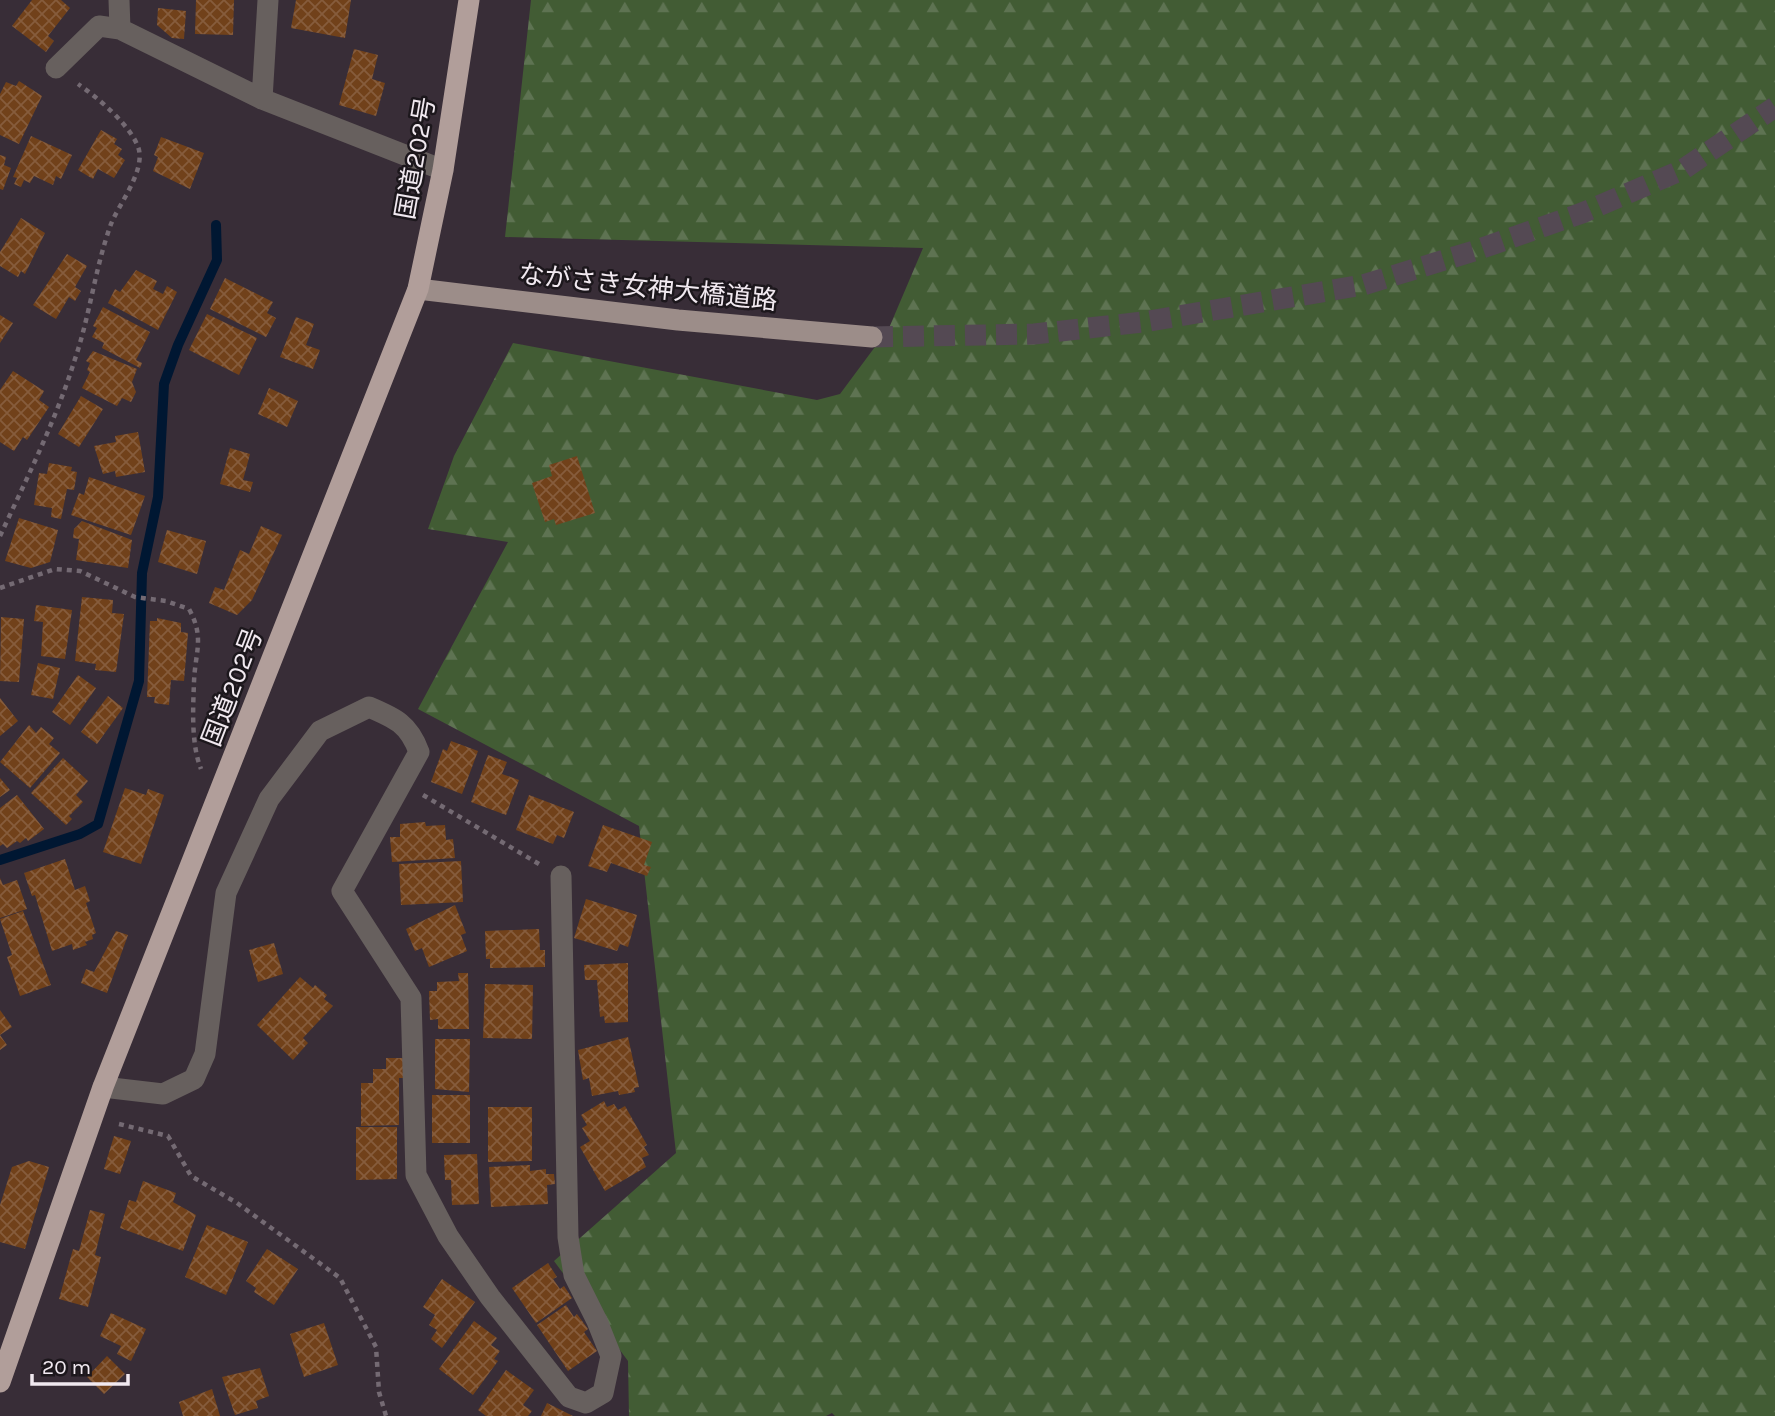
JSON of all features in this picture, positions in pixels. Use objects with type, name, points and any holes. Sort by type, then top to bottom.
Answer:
[{"type":"highway","name":"国道202号","points":[[0,1382],[103,1087],[418,289],[443,170],[469,0]]},
{"type":"main road","name":"ながさき女神大橋道路","points":[[418,289],[678,320],[872,337]]},
{"type":"street","points":[[119,0],[120,29]]},
{"type":"street","points":[[262,99],[268,0]]},
{"type":"street","points":[[56,68],[99,26],[120,29],[262,99],[443,170]]},
{"type":"street","points":[[103,1087],[163,1094],[194,1079],[205,1054],[226,893],[269,799],[320,731],[369,707],[400,720],[413,735],[419,752],[342,891],[411,998],[415,1175],[448,1236],[490,1297],[569,1397],[586,1403],[603,1393],[611,1356],[574,1275],[568,1237],[561,876]]},
{"type":"path","points":[[0,536],[58,409],[76,356],[111,225],[139,163],[139,150],[130,133],[96,96],[56,68]]},
{"type":"path","points":[[0,587],[55,569],[80,571],[135,597],[166,601],[189,609],[200,637],[194,681],[196,756],[215,805]]},
{"type":"path","points":[[402,783],[561,876]]},
{"type":"path","points":[[92,1118],[168,1136],[191,1176],[237,1203],[340,1278],[376,1347],[379,1392],[386,1416]]},
{"type":"green space","points":[[531,0],[1775,0],[1775,1416],[835,1416],[832,1413],[826,1416],[629,1416],[628,1361],[554,1261],[676,1153],[639,826],[418,709],[508,542],[428,529],[454,456],[513,343],[817,400],[840,394],[889,328],[923,248],[505,237]]},
{"type":"building","points":[[32,0],[61,0],[70,8],[48,36],[54,41],[46,52],[12,26]]},
{"type":"building","points":[[196,0],[234,0],[233,35],[195,34]]},
{"type":"building","points":[[296,0],[351,0],[345,38],[291,28]]},
{"type":"building","points":[[158,8],[186,11],[184,39],[172,38],[157,25]]},
{"type":"building","points":[[354,49],[378,55],[372,79],[385,83],[376,116],[339,105]]},
{"type":"building","points":[[19,81],[42,96],[19,144],[0,135],[0,94],[6,82],[16,86]]},
{"type":"building","points":[[101,130],[117,139],[114,144],[122,149],[118,155],[125,160],[114,178],[98,169],[93,179],[78,170]]},
{"type":"building","points":[[31,136],[72,155],[61,179],[56,176],[53,185],[34,176],[30,183],[24,180],[21,187],[14,184],[17,178],[13,177]]},
{"type":"building","points":[[161,137],[204,153],[190,189],[153,171],[158,157],[154,155]]},
{"type":"building","points":[[0,155],[6,157],[4,165],[11,168],[3,190],[0,189]]},
{"type":"building","points":[[21,218],[45,233],[25,274],[21,271],[18,277],[0,266],[0,252]]},
{"type":"building","points":[[67,254],[87,266],[75,287],[81,291],[75,301],[69,297],[56,319],[33,305]]},
{"type":"building","points":[[136,270],[157,281],[153,289],[163,294],[167,286],[177,292],[158,330],[108,303],[115,289],[120,292]]},
{"type":"building","points":[[225,278],[273,302],[267,313],[276,318],[266,337],[210,309]]},
{"type":"building","points":[[103,307],[150,332],[136,360],[142,363],[140,368],[102,348],[104,343],[92,337],[97,328],[93,326]]},
{"type":"building","points":[[207,314],[257,338],[239,375],[189,350]]},
{"type":"building","points":[[0,315],[13,323],[0,343]]},
{"type":"building","points":[[296,317],[314,324],[306,345],[320,350],[313,369],[280,357]]},
{"type":"building","points":[[93,351],[137,369],[132,382],[136,392],[131,402],[122,398],[117,406],[82,388],[90,372],[87,370],[90,363],[86,361]]},
{"type":"building","points":[[13,371],[44,391],[39,400],[49,407],[27,440],[23,437],[14,451],[0,442],[0,390]]},
{"type":"building","points":[[269,388],[298,401],[287,427],[258,414]]},
{"type":"building","points":[[81,396],[103,409],[79,447],[58,434]]},
{"type":"building","points":[[138,432],[145,472],[116,477],[115,471],[103,474],[94,446],[116,442],[115,436]]},
{"type":"building","points":[[230,448],[250,454],[243,480],[253,482],[250,492],[220,484]]},
{"type":"building","points":[[577,456],[595,513],[556,525],[554,519],[545,522],[532,483],[552,476],[549,465]]},
{"type":"building","points":[[49,463],[72,467],[71,471],[77,472],[74,490],[67,489],[61,519],[51,517],[52,508],[34,505],[39,473],[47,474]]},
{"type":"building","points":[[89,477],[145,496],[131,535],[71,515],[79,493],[84,495]]},
{"type":"building","points":[[19,518],[58,530],[50,562],[31,568],[5,561]]},
{"type":"building","points":[[82,521],[132,540],[128,568],[76,560],[79,539],[73,538],[74,529]]},
{"type":"building","points":[[261,526],[282,535],[252,600],[237,615],[209,603],[215,587],[224,590],[240,550],[249,554]]},
{"type":"building","points":[[167,530],[206,541],[197,574],[158,562]]},
{"type":"building","points":[[82,597],[113,600],[112,613],[124,614],[116,672],[95,670],[96,664],[75,661]]},
{"type":"building","points":[[36,605],[72,610],[65,659],[41,656],[43,622],[34,621]]},
{"type":"building","points":[[1,617],[24,619],[19,682],[0,681]]},
{"type":"building","points":[[157,618],[181,623],[181,632],[188,633],[184,681],[171,680],[169,705],[154,703],[155,697],[147,697],[150,621],[157,621]]},
{"type":"building","points":[[38,663],[60,668],[53,699],[31,695]]},
{"type":"building","points":[[78,675],[96,688],[70,725],[52,712]]},
{"type":"building","points":[[108,696],[123,708],[97,744],[81,732]]},
{"type":"building","points":[[0,698],[18,721],[0,736]]},
{"type":"building","points":[[29,725],[36,733],[41,727],[54,738],[49,744],[60,753],[30,788],[0,762]]},
{"type":"building","points":[[451,741],[478,751],[462,794],[431,782],[443,749],[447,751]]},
{"type":"building","points":[[488,755],[507,762],[502,774],[519,780],[506,815],[471,802]]},
{"type":"building","points":[[63,758],[88,781],[76,795],[83,802],[69,816],[72,819],[66,825],[31,793]]},
{"type":"building","points":[[0,778],[10,790],[0,797]]},
{"type":"building","points":[[125,788],[146,795],[148,789],[164,795],[141,864],[103,852]]},
{"type":"building","points":[[17,795],[44,829],[28,841],[26,838],[20,843],[17,841],[7,848],[3,844],[0,846],[0,808]]},
{"type":"building","points":[[529,795],[574,812],[564,838],[557,835],[553,844],[516,830]]},
{"type":"building","points":[[425,822],[426,826],[445,825],[446,840],[453,839],[455,858],[392,862],[390,837],[400,837],[400,824]]},
{"type":"building","points":[[603,825],[652,842],[644,865],[651,867],[647,876],[611,863],[607,872],[588,866]]},
{"type":"building","points":[[65,859],[75,890],[85,886],[90,901],[86,903],[96,933],[92,935],[93,939],[85,942],[87,945],[73,950],[72,944],[52,951],[35,895],[32,896],[24,873]]},
{"type":"building","points":[[461,861],[463,902],[401,905],[399,864]]},
{"type":"building","points":[[0,878],[3,885],[17,880],[27,909],[0,918]]},
{"type":"building","points":[[586,899],[637,915],[628,947],[620,944],[617,951],[574,938]]},
{"type":"building","points":[[455,905],[466,933],[461,935],[467,951],[429,967],[422,948],[415,951],[406,929]]},
{"type":"building","points":[[23,911],[51,985],[20,996],[7,957],[12,955],[0,919]]},
{"type":"building","points":[[539,929],[540,950],[545,950],[545,967],[490,968],[490,959],[486,959],[485,931]]},
{"type":"building","points":[[116,931],[128,935],[107,993],[81,983],[86,969],[94,972]]},
{"type":"building","points":[[274,943],[283,974],[258,982],[249,950]]},
{"type":"building","points":[[628,963],[628,1022],[605,1023],[604,1016],[600,1017],[597,980],[585,980],[584,965]]},
{"type":"building","points":[[458,973],[468,973],[469,1029],[438,1029],[438,1019],[430,1020],[429,991],[437,991],[437,982],[459,981]]},
{"type":"building","points":[[300,977],[327,995],[324,999],[333,1006],[303,1038],[308,1043],[293,1060],[257,1025]]},
{"type":"building","points":[[485,984],[533,985],[532,1039],[483,1038]]},
{"type":"building","points":[[0,1010],[12,1027],[0,1035]]},
{"type":"building","points":[[0,1035],[7,1045],[0,1050]]},
{"type":"building","points":[[628,1037],[639,1087],[634,1088],[635,1092],[619,1095],[618,1091],[592,1096],[589,1078],[583,1080],[578,1050]]},
{"type":"building","points":[[435,1039],[470,1039],[469,1092],[435,1089]]},
{"type":"building","points":[[386,1058],[403,1058],[403,1078],[399,1078],[399,1125],[361,1126],[361,1083],[373,1083],[373,1069],[386,1069]]},
{"type":"building","points":[[432,1095],[470,1095],[470,1143],[432,1143]]},
{"type":"building","points":[[604,1101],[607,1107],[614,1104],[618,1110],[625,1106],[647,1145],[644,1147],[649,1155],[642,1158],[646,1167],[605,1191],[580,1147],[590,1141],[582,1128],[587,1125],[581,1115]]},
{"type":"building","points":[[488,1107],[532,1107],[532,1161],[488,1162]]},
{"type":"building","points":[[356,1127],[397,1127],[397,1179],[356,1180]]},
{"type":"building","points":[[114,1136],[131,1141],[120,1174],[104,1169]]},
{"type":"building","points":[[477,1154],[479,1204],[452,1205],[451,1180],[445,1180],[444,1155]]},
{"type":"building","points":[[29,1161],[49,1167],[25,1249],[0,1242],[0,1205],[12,1167]]},
{"type":"building","points":[[530,1165],[530,1171],[546,1169],[546,1174],[554,1174],[555,1184],[547,1185],[548,1204],[491,1207],[489,1167]]},
{"type":"building","points":[[143,1181],[176,1193],[173,1202],[196,1215],[183,1251],[120,1228],[129,1200],[136,1202]]},
{"type":"building","points":[[90,1210],[105,1214],[95,1255],[101,1257],[88,1307],[59,1299],[73,1249],[79,1251]]},
{"type":"building","points":[[207,1225],[248,1242],[226,1295],[185,1277]]},
{"type":"building","points":[[267,1249],[298,1269],[274,1305],[254,1292],[256,1288],[246,1281]]},
{"type":"building","points":[[548,1263],[557,1277],[553,1279],[560,1289],[564,1286],[572,1298],[536,1323],[512,1288]]},
{"type":"building","points":[[442,1279],[475,1302],[442,1348],[431,1339],[437,1330],[429,1325],[435,1315],[423,1307]]},
{"type":"building","points":[[566,1305],[574,1317],[577,1314],[588,1329],[584,1332],[597,1351],[568,1371],[537,1325]]},
{"type":"building","points":[[111,1313],[146,1329],[131,1361],[117,1354],[121,1346],[100,1336]]},
{"type":"building","points":[[474,1321],[497,1338],[491,1345],[500,1351],[494,1359],[498,1361],[473,1395],[439,1369]]},
{"type":"building","points":[[324,1323],[338,1365],[304,1377],[290,1334]]},
{"type":"building","points":[[107,1356],[125,1374],[104,1394],[87,1377]]},
{"type":"building","points":[[260,1368],[269,1396],[256,1401],[258,1408],[235,1415],[222,1377]]},
{"type":"building","points":[[506,1370],[534,1390],[523,1405],[532,1411],[528,1416],[486,1416],[478,1410]]},
{"type":"building","points":[[212,1389],[220,1416],[183,1416],[179,1402]]},
{"type":"building","points":[[547,1403],[573,1416],[541,1416]]},
{"type":"waterway","points":[[0,860],[80,834],[98,824],[139,681],[142,573],[158,497],[164,384],[178,345],[217,260],[216,225]]},
{"type":"tunnel","points":[[872,337],[1034,334],[1143,322],[1363,285],[1474,251],[1582,213],[1682,170],[1775,107]]}]
